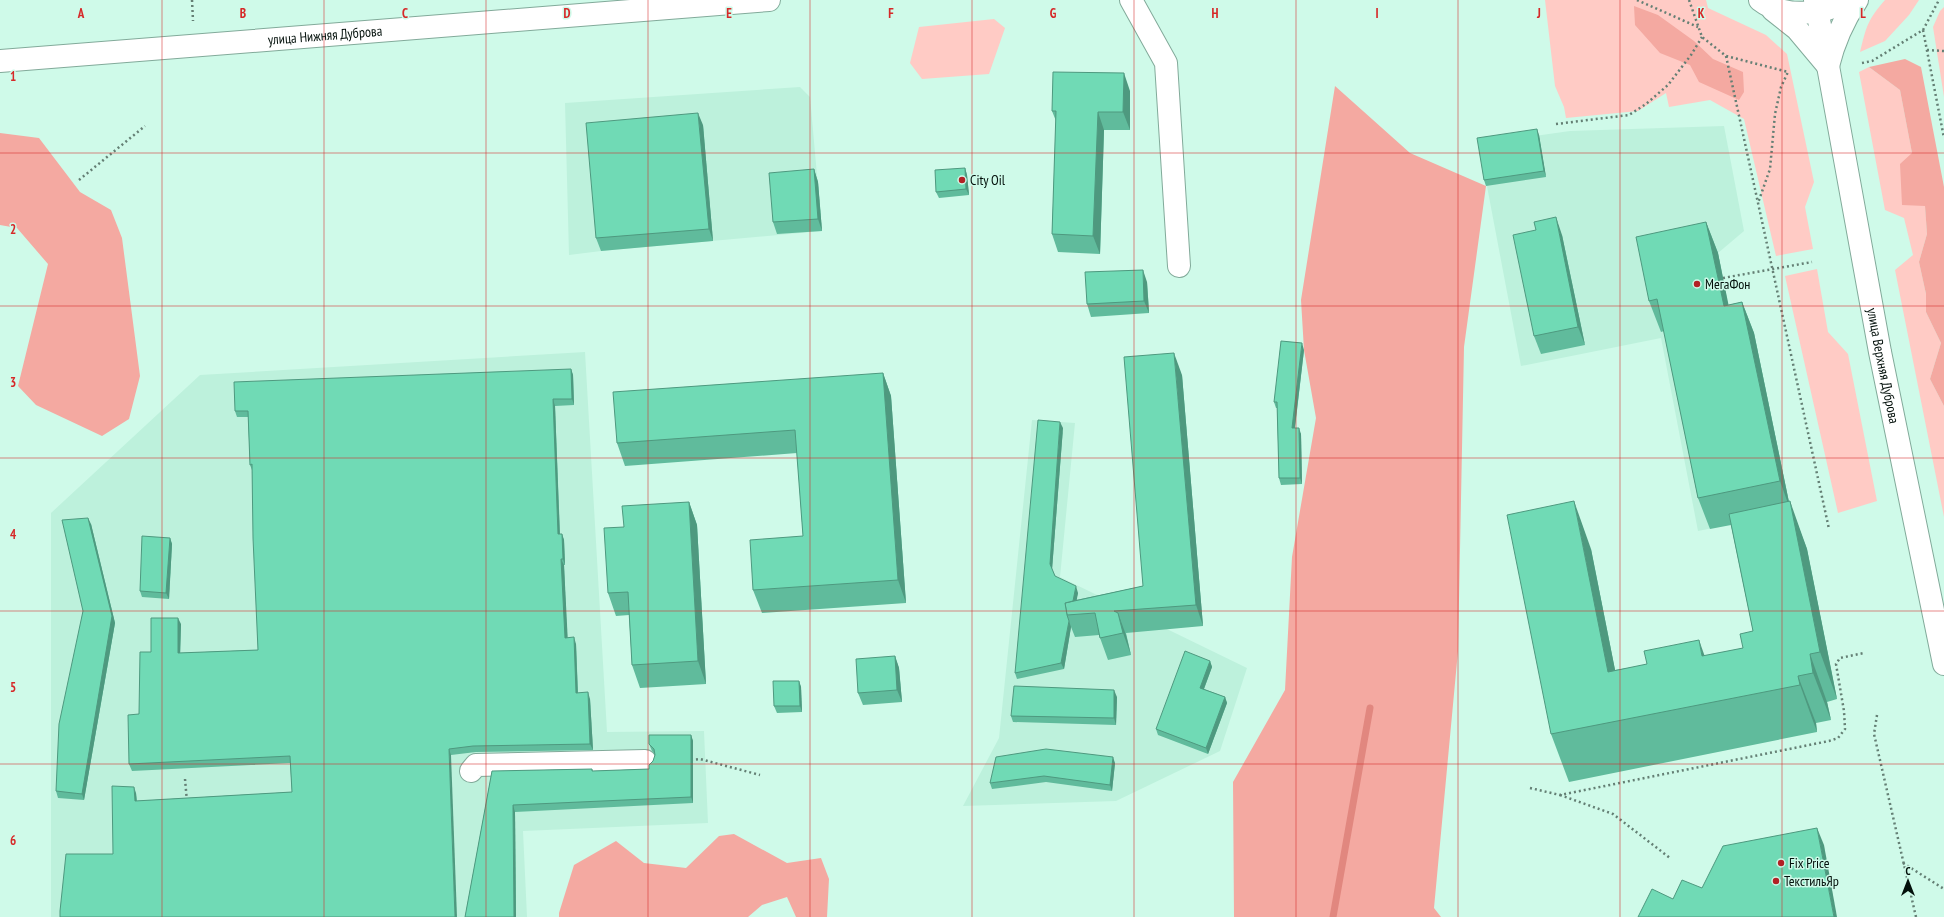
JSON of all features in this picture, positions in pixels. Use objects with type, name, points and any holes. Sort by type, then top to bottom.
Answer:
[{"type":"street","name":"улица Нижняя Дуброва","points":[[0,61],[638,5],[769,0]]},
{"type":"street","points":[[1130,0],[1166,63],[1179,266]]},
{"type":"street","points":[[1763,2],[1782,10],[1798,13],[1816,6],[1838,6],[1849,0]]},
{"type":"street","name":"улица Верхняя Дуброва","points":[[1828,66],[1834,43],[1846,16],[1857,0]]},
{"type":"street","name":"улица Верхняя Дуброва","points":[[1763,2],[1797,29],[1828,66]]},
{"type":"street","name":"улица Верхняя Дуброва","points":[[1816,6],[1880,352],[1944,664]]},
{"type":"street","points":[[471,771],[476,765],[645,761]]},
{"type":"path","points":[[192,0],[193,16]]},
{"type":"path","points":[[1637,0],[1698,28]]},
{"type":"path","points":[[1689,0],[1702,37],[1726,56],[1788,72],[1781,88],[1775,114],[1770,169],[1758,204]]},
{"type":"path","points":[[1862,63],[1872,61],[1923,30],[1939,0]]},
{"type":"path","points":[[1923,30],[1944,138]]},
{"type":"path","points":[[1556,124],[1630,115],[1646,104],[1668,85],[1691,55],[1702,37]]},
{"type":"path","points":[[1927,50],[1944,51]]},
{"type":"path","points":[[1726,56],[1829,529]]},
{"type":"path","points":[[79,180],[144,126]]},
{"type":"path","points":[[1723,278],[1812,262]]},
{"type":"path","points":[[1560,795],[1838,738],[1843,733],[1845,722],[1836,664],[1840,658],[1864,653]]},
{"type":"path","points":[[1877,715],[1874,734],[1916,917]]},
{"type":"path","points":[[684,760],[700,759],[760,775]]},
{"type":"path","points":[[185,779],[187,803]]},
{"type":"path","points":[[1530,788],[1584,802],[1613,814],[1670,858]]},
{"type":"path","points":[[1903,863],[1944,889]]},
{"type":"shaded area","points":[[1545,0],[1706,0],[1708,8],[1766,35],[1787,54],[1814,182],[1805,207],[1813,249],[1776,256],[1744,119],[1710,100],[1669,107],[1666,93],[1638,111],[1566,118],[1564,107],[1555,86]]},
{"type":"shaded area","points":[[1885,0],[1919,0],[1909,15],[1885,41],[1860,52],[1868,24]]},
{"type":"shaded area","points":[[1634,6],[1658,15],[1694,41],[1713,59],[1743,72],[1744,92],[1739,100],[1699,82],[1690,65],[1660,53],[1635,25]]},
{"type":"shaded area","points":[[1944,7],[1944,97],[1933,27],[1940,11]]},
{"type":"shaded area","points":[[994,19],[1005,28],[989,74],[922,79],[910,63],[919,27]]},
{"type":"shaded area","points":[[1905,59],[1921,67],[1944,187],[1944,406],[1930,379],[1941,343],[1926,312],[1926,294],[1919,262],[1927,234],[1925,206],[1902,205],[1900,164],[1912,153],[1900,90],[1869,67]]},
{"type":"shaded area","points":[[1869,67],[1900,90],[1912,153],[1902,205],[1925,205],[1927,234],[1919,262],[1926,294],[1926,312],[1941,343],[1930,379],[1944,406],[1944,517],[1895,270],[1913,255],[1904,218],[1885,210],[1859,72]]},
{"type":"shaded area","points":[[1335,86],[1410,153],[1486,186],[1464,347],[1458,651],[1434,908],[1441,917],[1234,917],[1233,782],[1285,690],[1292,557],[1316,418],[1304,350],[1301,300]]},
{"type":"shaded area","points":[[800,87],[810,97],[822,231],[569,255],[565,103]]},
{"type":"shaded area","points":[[1724,126],[1744,231],[1718,253],[1731,317],[1754,333],[1791,512],[1698,531],[1661,338],[1521,366],[1479,144],[1570,131]]},
{"type":"shaded area","points":[[0,133],[39,138],[80,192],[111,210],[122,238],[140,376],[129,419],[102,436],[36,405],[18,386],[48,264],[17,228],[0,225]]},
{"type":"shaded area","points":[[1817,269],[1828,332],[1848,354],[1877,501],[1838,513],[1785,276]]},
{"type":"shaded area","points":[[585,352],[607,732],[704,731],[708,823],[523,831],[527,917],[51,917],[51,513],[200,375]]},
{"type":"shaded area","points":[[1032,420],[1075,423],[1060,577],[1247,668],[1220,751],[1116,801],[963,806],[999,738]]},
{"type":"shaded area","points":[[734,834],[787,863],[821,858],[829,879],[827,917],[796,917],[787,897],[762,905],[748,917],[559,917],[574,865],[616,841],[644,863],[686,868],[719,836]]},
{"type":"building","points":[[1053,72],[1124,73],[1123,112],[1098,112],[1093,236],[1052,234],[1056,111],[1052,111]]},
{"type":"building","points":[[698,113],[709,229],[596,238],[586,123]]},
{"type":"building","points":[[1537,129],[1544,171],[1484,180],[1477,138]]},
{"type":"building","points":[[965,168],[966,189],[936,192],[935,170]]},
{"type":"building","points":[[814,169],[818,219],[773,222],[769,173]]},
{"type":"building","points":[[1556,217],[1578,327],[1534,336],[1513,235],[1536,230],[1534,222]]},
{"type":"building","points":[[1706,222],[1724,306],[1742,302],[1780,481],[1698,498],[1657,299],[1649,301],[1636,237]]},
{"type":"building","points":[[1143,270],[1144,301],[1087,304],[1085,272]]},
{"type":"building","points":[[1281,341],[1302,343],[1292,428],[1299,428],[1300,478],[1279,478],[1277,402],[1274,402]]},
{"type":"building","points":[[1174,353],[1196,605],[1114,611],[1118,613],[1123,633],[1100,638],[1095,613],[1067,615],[1065,603],[1143,586],[1124,357]]},
{"type":"building","points":[[571,369],[572,399],[553,399],[558,534],[562,534],[563,559],[561,559],[565,638],[574,637],[576,693],[588,692],[590,744],[473,746],[449,749],[455,917],[60,917],[66,854],[113,854],[112,786],[134,787],[135,801],[292,792],[290,756],[129,764],[128,715],[139,714],[140,652],[151,652],[151,618],[178,618],[178,653],[258,650],[253,538],[252,464],[250,465],[248,411],[235,411],[234,382]]},
{"type":"building","points":[[883,373],[898,580],[753,590],[750,540],[803,536],[795,430],[617,443],[613,392]]},
{"type":"building","points":[[1038,420],[1060,422],[1050,564],[1055,576],[1076,586],[1073,601],[1065,603],[1069,621],[1061,663],[1015,673]]},
{"type":"building","points":[[1574,501],[1608,672],[1647,664],[1644,651],[1699,640],[1702,656],[1743,648],[1740,634],[1753,631],[1729,514],[1790,501],[1820,652],[1810,654],[1813,673],[1798,676],[1800,685],[1551,734],[1507,515]]},
{"type":"building","points":[[689,502],[698,661],[632,665],[628,592],[608,593],[604,528],[624,527],[622,506]]},
{"type":"building","points":[[88,518],[112,616],[82,794],[56,791],[59,724],[83,611],[62,520]]},
{"type":"building","points":[[142,536],[170,538],[166,593],[140,591]]},
{"type":"building","points":[[1185,651],[1210,661],[1200,688],[1225,697],[1206,748],[1156,729]]},
{"type":"building","points":[[895,656],[897,690],[858,693],[856,659]]},
{"type":"building","points":[[773,681],[799,681],[800,706],[774,706]]},
{"type":"building","points":[[1014,686],[1114,690],[1114,718],[1011,716]]},
{"type":"building","points":[[649,735],[691,735],[691,797],[513,805],[514,917],[465,917],[492,771],[592,769],[592,771],[649,769],[649,765],[653,761],[655,755],[654,749],[649,744]]},
{"type":"building","points":[[1046,749],[1113,757],[1110,785],[1044,776],[990,783],[996,757]]},
{"type":"building","name":"ТекстильЯр","points":[[1817,828],[1834,917],[1638,917],[1652,889],[1673,899],[1682,880],[1702,888],[1723,846]]},
{"type":"waterway","points":[[1333,917],[1370,708]]},
{"type":"place","name":"City Oil","points":[[962,180]]},
{"type":"place","name":"МегаФон","points":[[1697,284]]},
{"type":"place","name":"Fix Price","points":[[1781,863]]},
{"type":"place","name":"ТекстильЯр","points":[[1776,881]]}]
